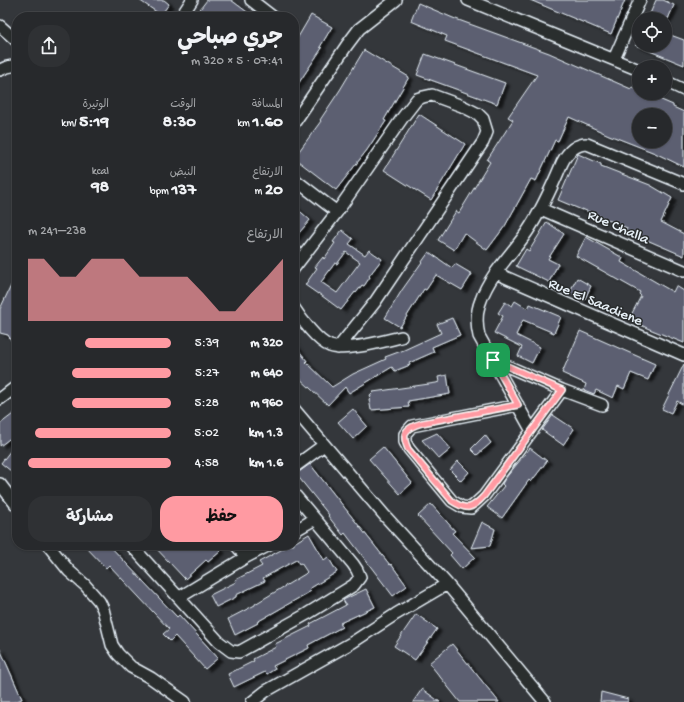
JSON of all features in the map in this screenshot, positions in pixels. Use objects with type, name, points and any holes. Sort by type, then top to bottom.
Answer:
[{"type":"street","points":[[184,12],[192,0]]},
{"type":"street","points":[[251,0],[267,12]]},
{"type":"street","points":[[299,116],[347,45],[359,30],[396,0]]},
{"type":"street","points":[[468,0],[632,67]]},
{"type":"street","points":[[614,59],[640,0]]},
{"type":"street","points":[[0,26],[12,37]]},
{"type":"street","points":[[0,70],[12,66]]},
{"type":"street","points":[[672,84],[684,90]]},
{"type":"street","points":[[299,261],[337,212],[417,99],[423,96],[432,95],[462,106],[478,114],[483,119],[487,132],[484,142],[375,302],[338,348]]},
{"type":"street","points":[[532,431],[479,336],[476,323],[481,299],[496,273],[528,231],[541,209],[564,161],[576,146],[587,144],[684,184]]},
{"type":"street","points":[[299,183],[337,212]]},
{"type":"street","name":"Rue Challa","points":[[541,209],[684,271]]},
{"type":"street","name":"Rue El Saadiene","points":[[496,273],[684,355]]},
{"type":"street","points":[[299,315],[321,340],[330,346],[338,348],[354,347],[401,337]]},
{"type":"street","points":[[493,360],[562,390],[602,405]]},
{"type":"street","points":[[0,399],[12,390]]},
{"type":"street","points":[[518,405],[412,426],[404,434],[405,442],[408,449],[452,501],[462,507],[471,508],[484,496],[562,390]]},
{"type":"street","points":[[299,415],[385,516],[447,584],[546,702]]},
{"type":"street","points":[[299,463],[324,445]]},
{"type":"street","points":[[0,484],[12,500]]},
{"type":"street","points":[[136,550],[180,597],[219,642],[227,649],[234,652],[244,650],[354,585],[360,577],[353,564],[299,500]]},
{"type":"street","points":[[299,528],[315,519]]},
{"type":"street","points":[[52,550],[69,571],[85,585],[99,601],[112,644],[118,654],[131,667],[151,678],[185,702]]},
{"type":"street","points":[[240,550],[246,557]]},
{"type":"street","points":[[180,597],[259,550]]},
{"type":"street","points":[[252,702],[266,691],[353,642],[396,614],[447,584]]},
{"type":"building","points":[[139,0],[164,0],[169,4],[163,12],[157,12]]},
{"type":"building","points":[[207,0],[231,0],[247,12],[198,12]]},
{"type":"building","points":[[530,0],[625,0],[611,34]]},
{"type":"building","points":[[656,0],[663,0],[674,5],[671,12],[651,12]]},
{"type":"building","points":[[418,3],[453,18],[549,53],[631,89],[632,87],[632,100],[661,100],[673,105],[673,107],[684,112],[684,167],[642,148],[672,148],[672,108],[632,108],[632,144],[569,117],[558,141],[555,140],[536,181],[531,179],[505,226],[487,250],[464,233],[454,250],[438,240],[456,211],[459,213],[490,162],[487,160],[513,120],[508,117],[537,75],[445,41],[447,36],[411,21]]},
{"type":"building","points":[[311,15],[332,27],[320,47],[322,48],[299,82],[299,35]]},
{"type":"building","points":[[672,36],[684,40],[684,65],[652,52],[672,52]]},
{"type":"building","points":[[364,50],[409,77],[384,120],[386,121],[367,150],[336,190],[299,162],[299,151],[321,121],[320,120]]},
{"type":"building","points":[[425,54],[505,83],[497,104],[417,75]]},
{"type":"building","points":[[419,114],[465,144],[431,200],[384,170]]},
{"type":"building","points":[[578,154],[601,164],[601,166],[650,185],[672,198],[661,222],[684,234],[684,256],[626,231],[627,228],[558,200]]},
{"type":"building","points":[[299,210],[310,220],[299,233]]},
{"type":"building","points":[[547,222],[564,234],[548,259],[558,264],[549,282],[516,266],[526,249],[529,251]]},
{"type":"building","points":[[342,230],[353,239],[349,244],[365,255],[369,250],[382,259],[369,276],[370,277],[364,286],[362,285],[356,293],[355,292],[341,310],[305,285],[317,268],[315,267],[323,257],[324,259],[335,243],[333,242]],"holes":[[[346,252],[360,262],[337,293],[321,282],[335,263],[337,264]]]},
{"type":"building","points":[[586,237],[623,258],[621,262],[673,292],[676,286],[684,291],[684,343],[629,319],[641,296],[639,294],[640,292],[576,256]]},
{"type":"building","points":[[429,252],[452,268],[455,264],[472,274],[462,290],[436,275],[426,290],[424,289],[400,327],[385,318],[402,290]]},
{"type":"building","points":[[577,278],[591,286],[584,301],[569,293]]},
{"type":"building","points":[[12,284],[12,342],[8,335],[0,333],[0,309]]},
{"type":"building","points":[[515,301],[528,309],[530,304],[561,317],[554,333],[523,320],[516,335],[540,347],[532,363],[518,356],[522,347],[494,333],[503,316],[498,313],[505,302],[512,306]]},
{"type":"building","points":[[452,318],[460,335],[432,347],[434,352],[409,363],[410,365],[395,371],[392,367],[349,393],[345,387],[328,405],[299,378],[299,351],[307,361],[306,362],[332,387],[353,374],[386,359],[385,357],[441,333],[437,324]]},
{"type":"building","points":[[580,331],[655,364],[648,380],[631,373],[624,389],[618,386],[613,398],[596,390],[594,394],[584,390],[586,384],[562,373]]},
{"type":"building","points":[[684,364],[684,405],[677,401],[671,413],[662,409]]},
{"type":"building","points":[[447,375],[450,394],[408,401],[409,407],[371,410],[369,399],[373,392],[436,383],[439,382],[438,377]]},
{"type":"building","points":[[353,409],[367,426],[353,439],[338,422]]},
{"type":"building","points":[[12,415],[12,437],[0,446],[0,424]]},
{"type":"building","points":[[553,415],[574,429],[563,445],[542,430]]},
{"type":"building","points":[[437,433],[451,449],[439,459],[422,440]]},
{"type":"building","points":[[485,435],[491,443],[477,455],[471,449]]},
{"type":"building","points":[[383,447],[412,483],[400,494],[369,459]]},
{"type":"building","points":[[530,448],[547,461],[531,482],[529,480],[502,518],[487,507],[504,486],[502,484],[504,480]]},
{"type":"building","points":[[11,450],[12,451],[12,472],[1,463]]},
{"type":"building","points":[[458,461],[469,472],[461,481],[450,470]]},
{"type":"building","points":[[310,464],[407,586],[393,596],[345,533],[343,535],[299,478],[299,472]]},
{"type":"building","points":[[431,504],[455,531],[452,533],[475,557],[462,569],[450,555],[452,553],[418,516]]},
{"type":"building","points":[[482,522],[495,529],[490,546],[471,548]]},
{"type":"building","points":[[309,534],[324,560],[328,557],[337,572],[309,589],[311,591],[235,635],[228,619],[255,605],[307,572],[301,563],[299,564],[296,560],[263,578],[265,581],[236,595],[236,597],[216,607],[210,595],[236,582],[235,580],[262,566],[259,562],[281,550],[299,550],[299,540]]},
{"type":"building","points":[[89,550],[114,550],[177,617],[179,615],[218,658],[205,669],[175,636],[170,641],[163,634],[169,629],[109,565],[106,568]]},
{"type":"building","points":[[158,550],[221,551],[208,562],[206,560],[185,579]]},
{"type":"building","points":[[366,589],[375,607],[340,623],[342,627],[308,645],[309,648],[273,666],[275,669],[267,674],[265,672],[234,687],[228,674],[254,661],[253,659],[276,647],[275,644],[311,626],[310,624],[346,605],[343,600]]},
{"type":"building","points":[[416,614],[437,629],[415,660],[394,646]]},
{"type":"building","points":[[452,644],[499,702],[460,702],[429,663]]},
{"type":"building","points":[[0,649],[22,699],[14,702],[0,702]]},
{"type":"building","points":[[422,689],[440,702],[413,702]]},
{"type":"building","points":[[601,692],[628,699],[628,702],[600,702]]},
{"type":"route","points":[[493,360],[562,390],[484,496],[471,508],[466,508],[452,501],[408,449],[404,439],[404,434],[412,426],[422,423],[518,405],[493,360]]}]
